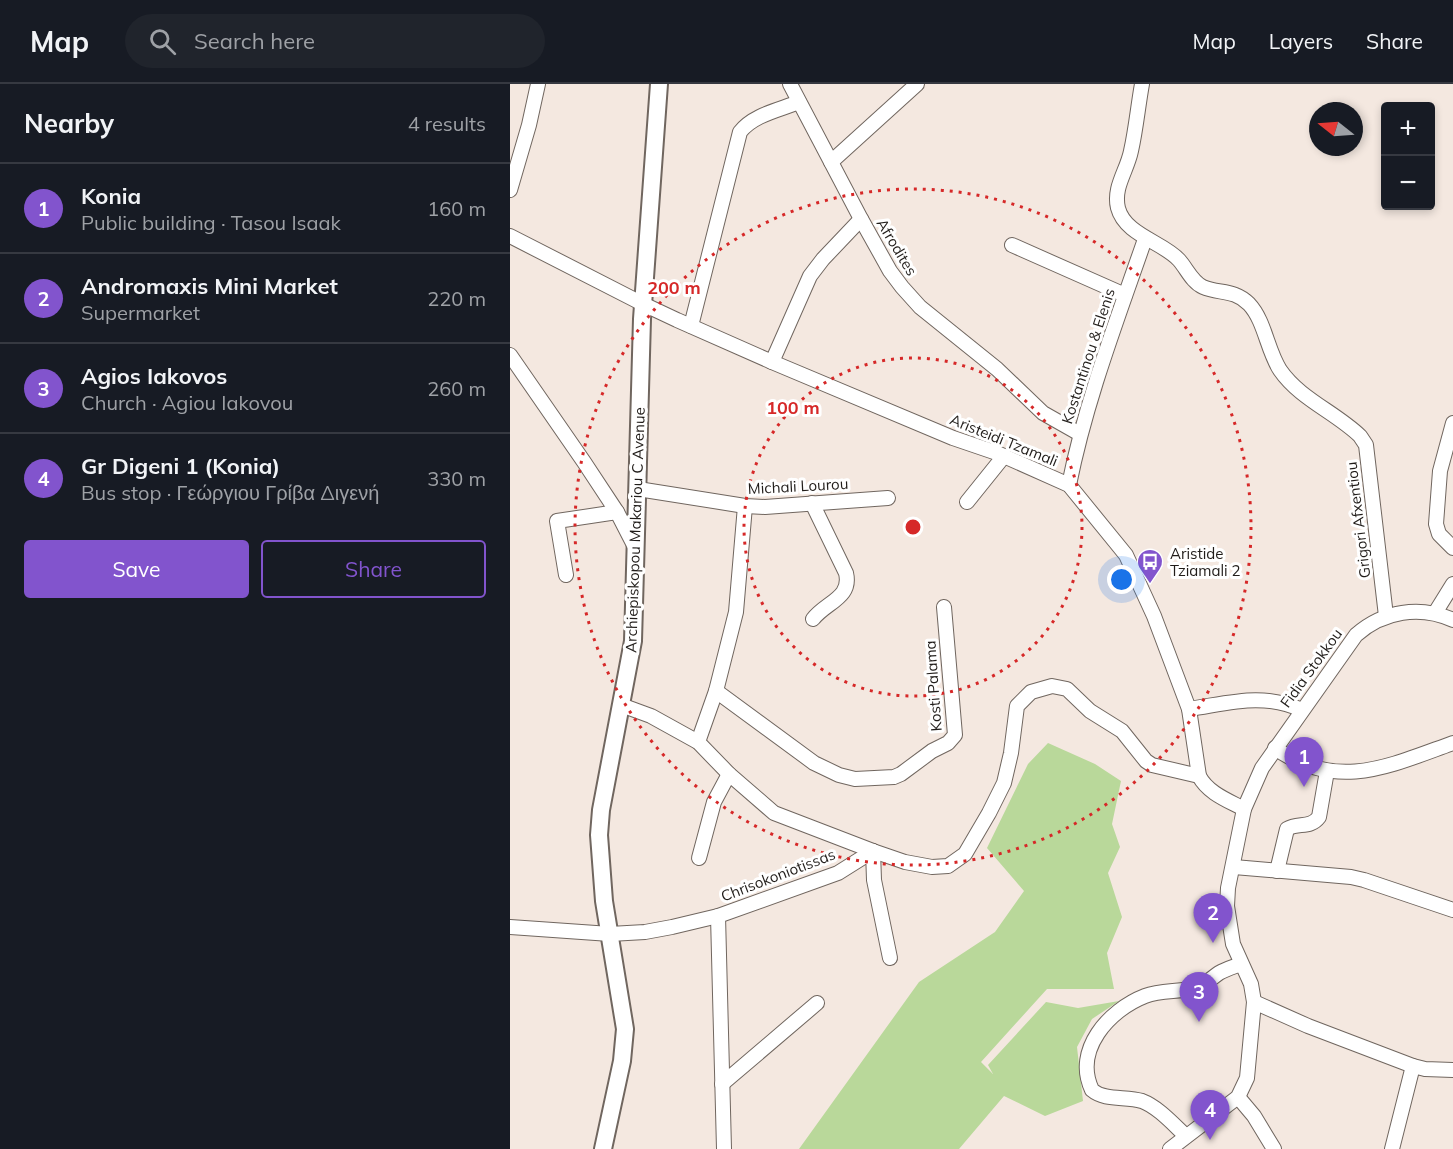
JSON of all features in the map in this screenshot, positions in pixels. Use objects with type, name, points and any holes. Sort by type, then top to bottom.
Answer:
[{"type":"main road","name":"Archiepiskopou Makariou C Avenue","points":[[603,1149],[625,1037],[624,1016],[604,901],[599,835],[603,799],[633,641],[643,304],[659,84]]},
{"type":"street","points":[[510,189],[529,125],[538,84]]},
{"type":"street","name":"Afrodites","points":[[790,84],[861,219],[890,271],[902,287],[921,307],[997,369],[1043,413],[1080,434]]},
{"type":"street","points":[[831,162],[916,84]]},
{"type":"street","points":[[1142,84],[1131,154],[1117,194],[1118,209],[1124,219],[1145,239]]},
{"type":"street","points":[[691,326],[740,132],[757,118],[799,102]]},
{"type":"street","points":[[772,362],[810,276],[861,219]]},
{"type":"street","name":"Aristeidi Tzamali","points":[[510,236],[691,326],[1069,485],[1126,555],[1154,615],[1190,709],[1199,776]]},
{"type":"street","name":"Grigori Afxentiou","points":[[1145,239],[1178,258],[1195,282],[1203,288],[1232,292],[1249,304],[1279,369],[1300,392],[1353,429],[1366,445],[1386,616]]},
{"type":"street","name":"Kostantinou & Elenis","points":[[1069,485],[1080,434],[1145,239]]},
{"type":"street","points":[[1012,245],[1125,295]]},
{"type":"street","points":[[510,356],[617,512],[636,549]]},
{"type":"street","points":[[1453,423],[1440,471],[1436,524],[1439,534],[1453,548]]},
{"type":"street","points":[[967,502],[1004,456]]},
{"type":"street","name":"Michali Lourou","points":[[638,489],[745,506],[888,498]]},
{"type":"street","points":[[812,502],[848,581],[846,591],[813,619]]},
{"type":"street","points":[[698,742],[716,690],[736,612],[745,506]]},
{"type":"street","points":[[566,575],[557,521],[617,512]]},
{"type":"street","points":[[1435,613],[1453,584]]},
{"type":"street","name":"Kosti Palama","points":[[716,690],[825,770],[839,776],[855,778],[894,777],[948,743],[955,735],[944,607]]},
{"type":"street","name":"Fidia Stokkou","points":[[1254,1002],[1251,984],[1233,944],[1227,917],[1228,888],[1244,809],[1262,768],[1356,634],[1386,616],[1410,612],[1435,613],[1453,620]]},
{"type":"street","points":[[621,705],[651,716],[698,742],[729,774],[774,813],[905,862],[932,867],[948,866],[965,854],[1004,783],[1011,753],[1017,706],[1031,692],[1042,687],[1061,687],[1070,691],[1090,711],[1122,731],[1152,765],[1199,776],[1217,795],[1244,809]]},
{"type":"street","points":[[1190,709],[1265,699],[1289,704],[1302,710]]},
{"type":"street","points":[[1275,748],[1304,766],[1327,771],[1354,772],[1379,769],[1453,743]]},
{"type":"street","points":[[1277,871],[1287,829],[1309,825],[1319,817],[1327,771]]},
{"type":"street","points":[[699,858],[714,802],[729,774]]},
{"type":"street","points":[[873,851],[874,880],[890,958]]},
{"type":"street","name":"Chrisokoniotissas","points":[[510,927],[610,934],[645,932],[718,916],[838,873],[873,851]]},
{"type":"street","points":[[1234,867],[1364,880],[1453,910]]},
{"type":"street","points":[[718,916],[724,1149]]},
{"type":"street","points":[[1186,1136],[1143,1102],[1095,1093],[1089,1084],[1087,1072],[1090,1047],[1105,1023],[1120,1009],[1156,993],[1198,987],[1241,964]]},
{"type":"street","points":[[1170,1149],[1238,1097],[1249,1070],[1254,1002],[1308,1026],[1413,1066],[1453,1071]]},
{"type":"street","points":[[722,1084],[817,1003]]},
{"type":"street","points":[[1392,1149],[1413,1066]]},
{"type":"street","points":[[1238,1097],[1254,1116],[1274,1149]]},
{"type":"green space","points":[[1048,743],[1095,764],[1121,781],[1112,824],[1120,847],[1108,873],[1122,917],[1107,953],[1114,989],[1047,989],[981,1062],[993,1074],[988,1065],[1046,1002],[1078,1008],[1119,1001],[1092,1019],[1077,1047],[1083,1101],[1045,1116],[1004,1096],[959,1149],[799,1149],[919,982],[995,932],[1024,891],[987,848],[1028,764]]},
{"type":"place","name":"Aristide Tziamali 2","points":[[1150,585]]},
{"type":"place","name":"Konia","points":[[1304,787]]},
{"type":"place","name":"Andromaxis Mini Market","points":[[1213,943]]},
{"type":"place","name":"Agios Iakovos","points":[[1199,1022]]},
{"type":"place","name":"Gr Digeni 1 (Konia)","points":[[1210,1140]]}]
